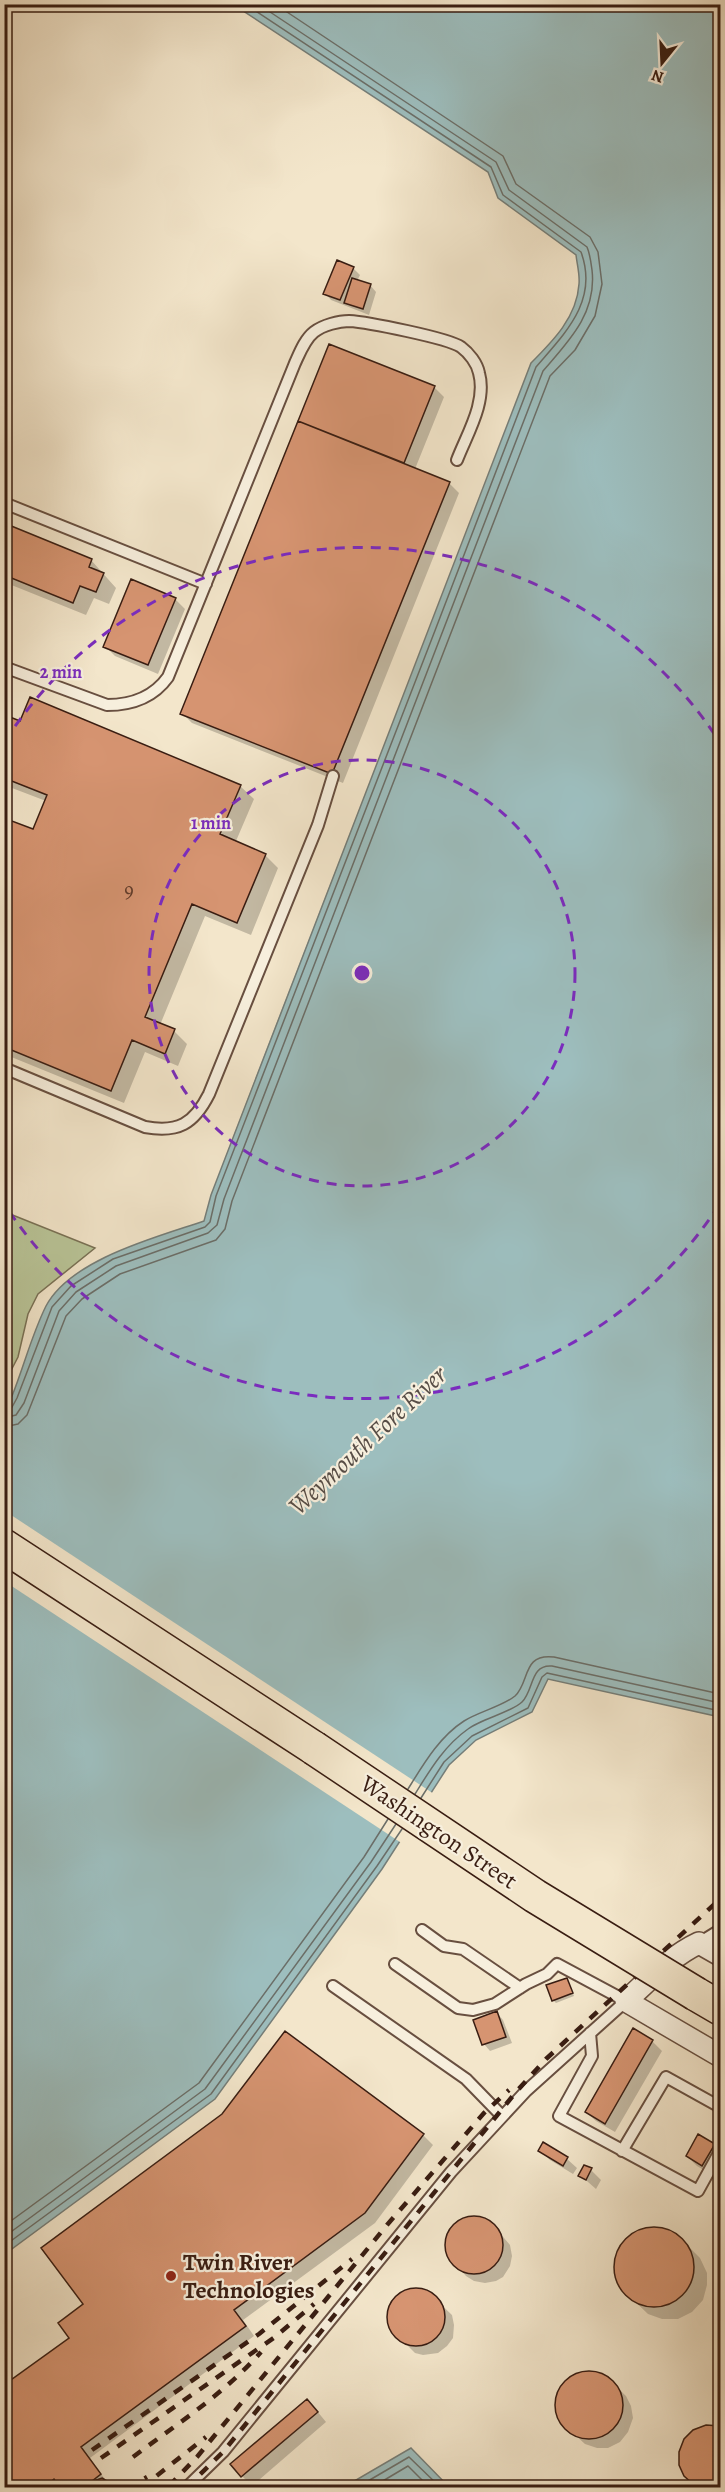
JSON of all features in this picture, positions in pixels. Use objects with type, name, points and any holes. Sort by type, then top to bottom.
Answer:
[{"type":"main road","name":"Washington Street","points":[[4,1546],[535,1896],[708,2001]]},
{"type":"street","points":[[720,1955],[699,1943],[675,1956],[626,2001],[720,2056]]},
{"type":"lane","points":[[4,667],[107,705],[123,705],[144,698],[159,689],[168,677],[295,363],[302,347],[315,331],[350,321],[443,338],[460,346],[472,358],[479,372],[482,391],[479,406],[457,460]]},
{"type":"lane","points":[[4,503],[206,584]]},
{"type":"lane","points":[[4,1068],[145,1127],[162,1130],[176,1128],[190,1122],[202,1108],[209,1094],[318,825],[333,776]]},
{"type":"lane","points":[[422,1930],[444,1946],[463,1949],[520,1988]]},
{"type":"lane","points":[[699,1943],[720,1930]]},
{"type":"lane","points":[[186,2487],[223,2452],[452,2172],[502,2116],[526,2091],[626,2001],[557,1964],[548,1974],[495,2004],[473,2010],[458,2008],[395,1964]]},
{"type":"lane","points":[[333,1986],[466,2079],[502,2116]]},
{"type":"lane","points":[[590,2033],[592,2056],[560,2116],[698,2192],[720,2151]]},
{"type":"lane","points":[[622,2151],[666,2077],[720,2107]]},
{"type":"green space","points":[[5,1212],[95,1248],[38,1294],[28,1314],[18,1357],[5,1382]]},
{"type":"water","name":"Weymouth Fore River","points":[[234,5],[720,5],[720,1717],[548,1679],[532,1712],[476,1740],[449,1765],[382,1869],[215,2099],[5,2254],[5,1409],[41,1317],[58,1290],[75,1275],[117,1252],[204,1221],[211,1195],[531,363],[569,318],[579,284],[576,255],[498,198],[488,172]]},
{"type":"water","points":[[411,2448],[449,2487],[344,2487]]},
{"type":"pier","points":[[5,1511],[434,1794],[403,1844],[4,1581]]},
{"type":"building","points":[[337,260],[354,267],[340,300],[323,294]]},
{"type":"building","points":[[352,278],[371,284],[363,309],[344,303]]},
{"type":"building","points":[[329,344],[435,386],[404,463],[298,421]]},
{"type":"building","points":[[298,421],[450,482],[332,774],[180,714]]},
{"type":"building","points":[[4,523],[92,559],[89,567],[104,573],[96,592],[80,586],[73,603],[4,575]]},
{"type":"building","points":[[131,579],[176,598],[148,665],[103,647]]},
{"type":"building","points":[[30,697],[241,785],[220,834],[266,854],[237,923],[192,904],[145,1017],[175,1029],[165,1054],[132,1040],[111,1091],[4,1047],[4,898],[11,883],[4,880],[4,818],[33,829],[47,795],[4,778],[4,724],[7,725],[10,717],[20,721]]},
{"type":"building","points":[[567,1978],[573,1993],[552,2001],[546,1985]]},
{"type":"building","points":[[497,2011],[506,2037],[482,2045],[473,2020]]},
{"type":"building","points":[[633,2028],[653,2040],[605,2124],[585,2112]]},
{"type":"building","name":"Twin River Technologies","points":[[285,2031],[424,2134],[365,2213],[234,2310],[246,2326],[81,2447],[101,2474],[83,2488],[60,2488],[54,2479],[43,2488],[4,2488],[4,2385],[69,2338],[58,2323],[83,2304],[41,2248],[222,2114]]},
{"type":"building","points":[[698,2134],[715,2144],[702,2166],[686,2156]]},
{"type":"building","points":[[543,2142],[568,2157],[563,2166],[538,2151]]},
{"type":"building","points":[[584,2165],[592,2168],[586,2180],[578,2176]]},
{"type":"building","points":[[474,2216],[490,2221],[498,2229],[503,2245],[498,2261],[490,2269],[474,2274],[458,2269],[450,2261],[445,2245],[450,2229],[458,2221]]},
{"type":"building","points":[[646,2227],[662,2227],[683,2238],[694,2259],[694,2275],[683,2296],[662,2307],[646,2307],[632,2301],[620,2289],[614,2275],[614,2259],[620,2245],[632,2233]]},
{"type":"building","points":[[410,2288],[422,2288],[437,2296],[445,2311],[445,2323],[437,2338],[422,2346],[410,2346],[395,2338],[387,2323],[387,2311],[395,2296]]},
{"type":"building","points":[[589,2371],[602,2374],[613,2381],[620,2392],[623,2405],[620,2418],[613,2429],[602,2436],[589,2439],[576,2436],[565,2429],[558,2418],[555,2405],[558,2392],[565,2381],[576,2374]]},
{"type":"building","points":[[307,2399],[318,2412],[241,2477],[230,2464]]},
{"type":"building","points":[[706,2425],[720,2426],[720,2488],[700,2488],[684,2476],[679,2465],[679,2452],[684,2439],[693,2430]]},
{"type":"building","points":[[102,2478],[107,2481],[108,2488],[94,2488],[96,2480]]},
{"type":"railway","points":[[186,2488],[223,2452],[516,2092],[546,2059],[720,1899]]},
{"type":"railway","points":[[169,2486],[197,2457],[387,2225],[484,2113],[509,2090]]},
{"type":"railway","points":[[92,2450],[259,2334],[352,2259]]},
{"type":"railway","points":[[101,2458],[275,2337],[314,2304]]},
{"type":"railway","points":[[133,2457],[216,2395],[261,2352]]},
{"type":"railway","points":[[141,2488],[206,2437]]},
{"type":"railway","points":[[127,2488],[147,2477]]},
{"type":"place","name":"Twin River Technologies","points":[[171,2276]]}]
